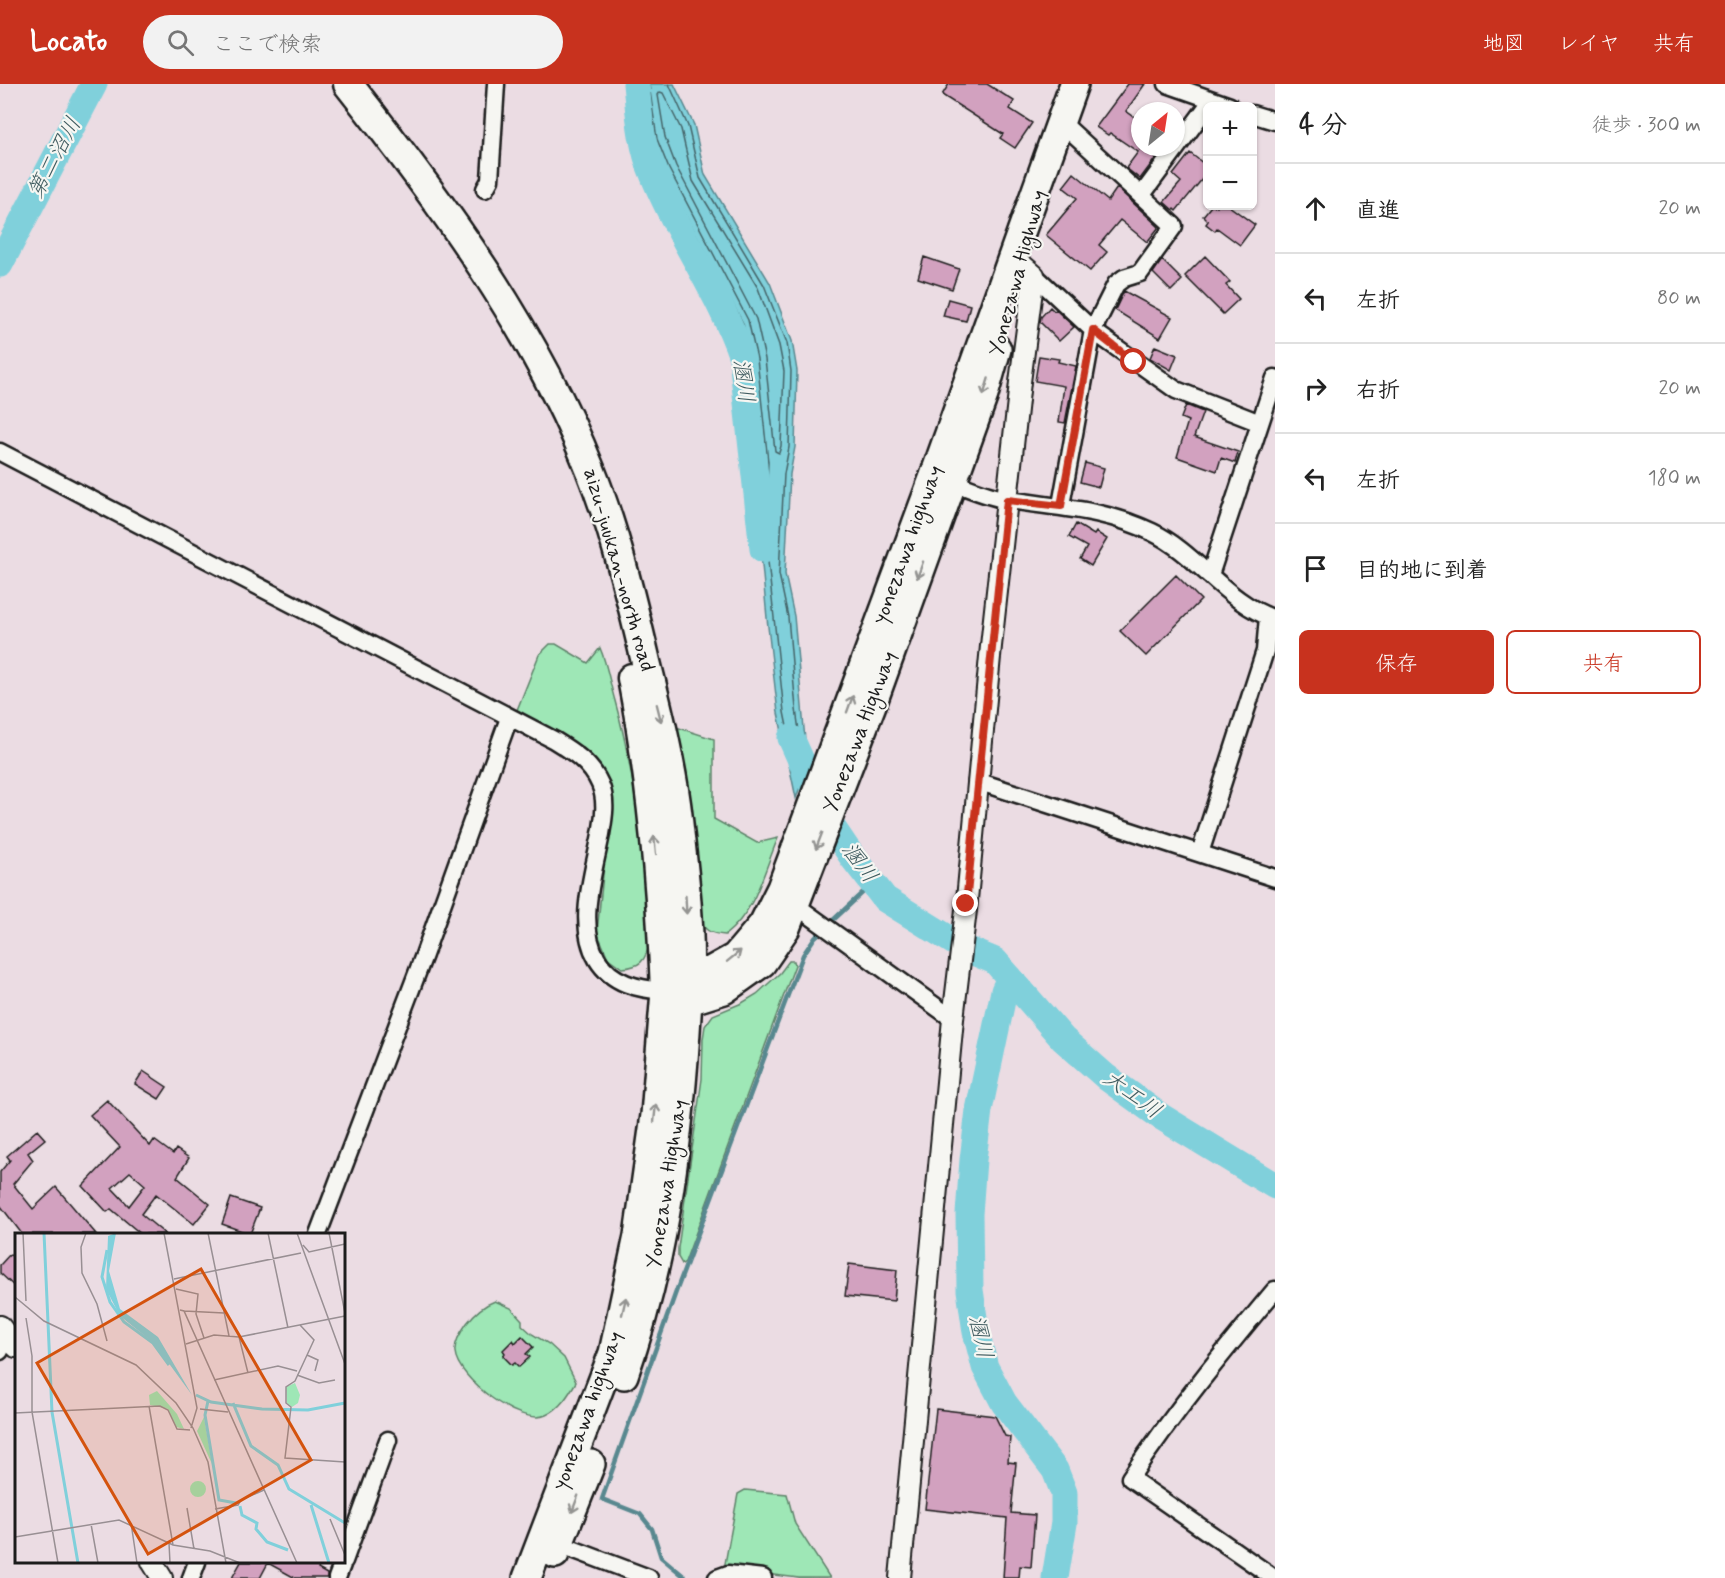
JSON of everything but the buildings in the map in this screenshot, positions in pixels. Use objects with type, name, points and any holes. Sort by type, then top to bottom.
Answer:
[{"type":"highway","name":"aizu-juukan-north road","points":[[335,84],[444,228],[479,284],[532,383],[573,475],[608,581],[637,705],[646,760],[658,876],[675,944]]},
{"type":"highway","name":"aizu-juukan-north road","points":[[348,84],[413,166],[489,277],[546,376],[590,469],[615,541],[669,756],[683,856],[675,944]]},
{"type":"highway","points":[[1061,122],[1074,84]]},
{"type":"highway","name":"yonezawa highway","points":[[680,988],[735,957],[763,924],[791,897],[838,763],[1023,265],[1051,148],[1061,122]]},
{"type":"highway","points":[[675,944],[680,988]]},
{"type":"highway","name":"Yonezawa Highway","points":[[546,1578],[550,1541],[630,1360],[662,1241],[684,1076],[680,988]]},
{"type":"highway","points":[[527,1578],[550,1541]]},
{"type":"street","points":[[485,189],[490,180],[496,84]]},
{"type":"street","points":[[1167,84],[1218,102]]},
{"type":"street","points":[[1141,196],[1212,100]]},
{"type":"street","points":[[1257,116],[1275,121]]},
{"type":"street","points":[[1061,122],[1174,226],[1140,273],[1124,278],[1116,284],[1093,330],[1061,506]]},
{"type":"street","points":[[1023,265],[1093,330],[1134,362],[1176,390],[1260,423]]},
{"type":"street","points":[[900,1578],[952,1019],[966,910],[977,781],[1007,500],[1023,265]]},
{"type":"street","points":[[1210,575],[1275,378]]},
{"type":"street","points":[[0,452],[554,740],[586,763],[600,783],[604,802],[604,819],[586,917],[590,944],[604,969],[622,982],[641,989],[680,988]]},
{"type":"street","points":[[943,479],[1007,500],[1061,506],[1106,514],[1129,521],[1155,533],[1187,555],[1239,600],[1271,618],[1264,651],[1200,853]]},
{"type":"street","points":[[318,1233],[424,955],[509,718]]},
{"type":"street","points":[[977,781],[1275,878]]},
{"type":"street","points":[[791,897],[952,1019]]},
{"type":"street","points":[[1274,1578],[1130,1478],[1157,1437],[1192,1391],[1275,1290]]},
{"type":"street","points":[[345,1556],[388,1440]]},
{"type":"street","points":[[550,1541],[650,1578]]},
{"type":"street","points":[[153,1563],[162,1578]]},
{"type":"street","points":[[191,1578],[197,1563]]},
{"type":"street","points":[[337,1578],[342,1563]]},
{"type":"street","points":[[717,1578],[728,1574],[763,1578]]},
{"type":"green space","points":[[550,644],[556,644],[588,663],[600,648],[607,667],[629,761],[645,881],[649,943],[644,959],[633,966],[622,968],[608,958],[597,932],[611,799],[556,735],[517,710],[539,655]]},
{"type":"green space","points":[[676,727],[714,739],[714,819],[757,843],[778,838],[751,903],[736,925],[725,935],[715,934],[708,930],[696,917]]},
{"type":"green space","points":[[789,961],[794,961],[795,965],[685,1262],[682,1264],[678,1257],[678,1248],[702,1079],[705,1026],[713,1015],[757,994],[780,973]]},
{"type":"green space","points":[[495,1301],[511,1308],[522,1320],[522,1325],[564,1358],[576,1382],[560,1405],[546,1415],[535,1417],[506,1407],[478,1387],[458,1363],[455,1348],[463,1329],[476,1313]]},
{"type":"green space","points":[[745,1490],[787,1494],[795,1524],[830,1578],[799,1578],[724,1569],[738,1494]]},
{"type":"water","points":[[643,84],[674,84],[694,125],[705,175],[770,283],[792,341],[797,371],[795,447],[790,474],[785,574],[794,616],[809,762],[796,798],[778,713],[767,618],[759,533],[762,463],[752,361],[743,323],[663,172],[651,140]]},
{"type":"waterway","name":"第二沼川","points":[[0,264],[94,84]]},
{"type":"waterway","name":"溷川","points":[[636,84],[643,141],[653,174],[674,220],[722,310],[742,357],[763,549]]},
{"type":"waterway","name":"大工川","points":[[791,738],[828,821],[885,899],[964,948],[995,961],[1063,1039],[1106,1077],[1160,1116],[1275,1186]]},
{"type":"waterway","points":[[686,1578],[661,1557],[652,1529],[640,1514],[602,1499],[677,1289],[803,955],[815,937],[873,883]]},
{"type":"waterway","name":"溷川","points":[[1010,978],[1004,991],[979,1110],[969,1214],[970,1290],[976,1332],[985,1367],[1004,1403],[1055,1470],[1064,1493],[1064,1523],[1055,1578]]},
{"type":"route","points":[[966,904],[1007,500],[1061,506],[1093,330],[1134,362]]}]
